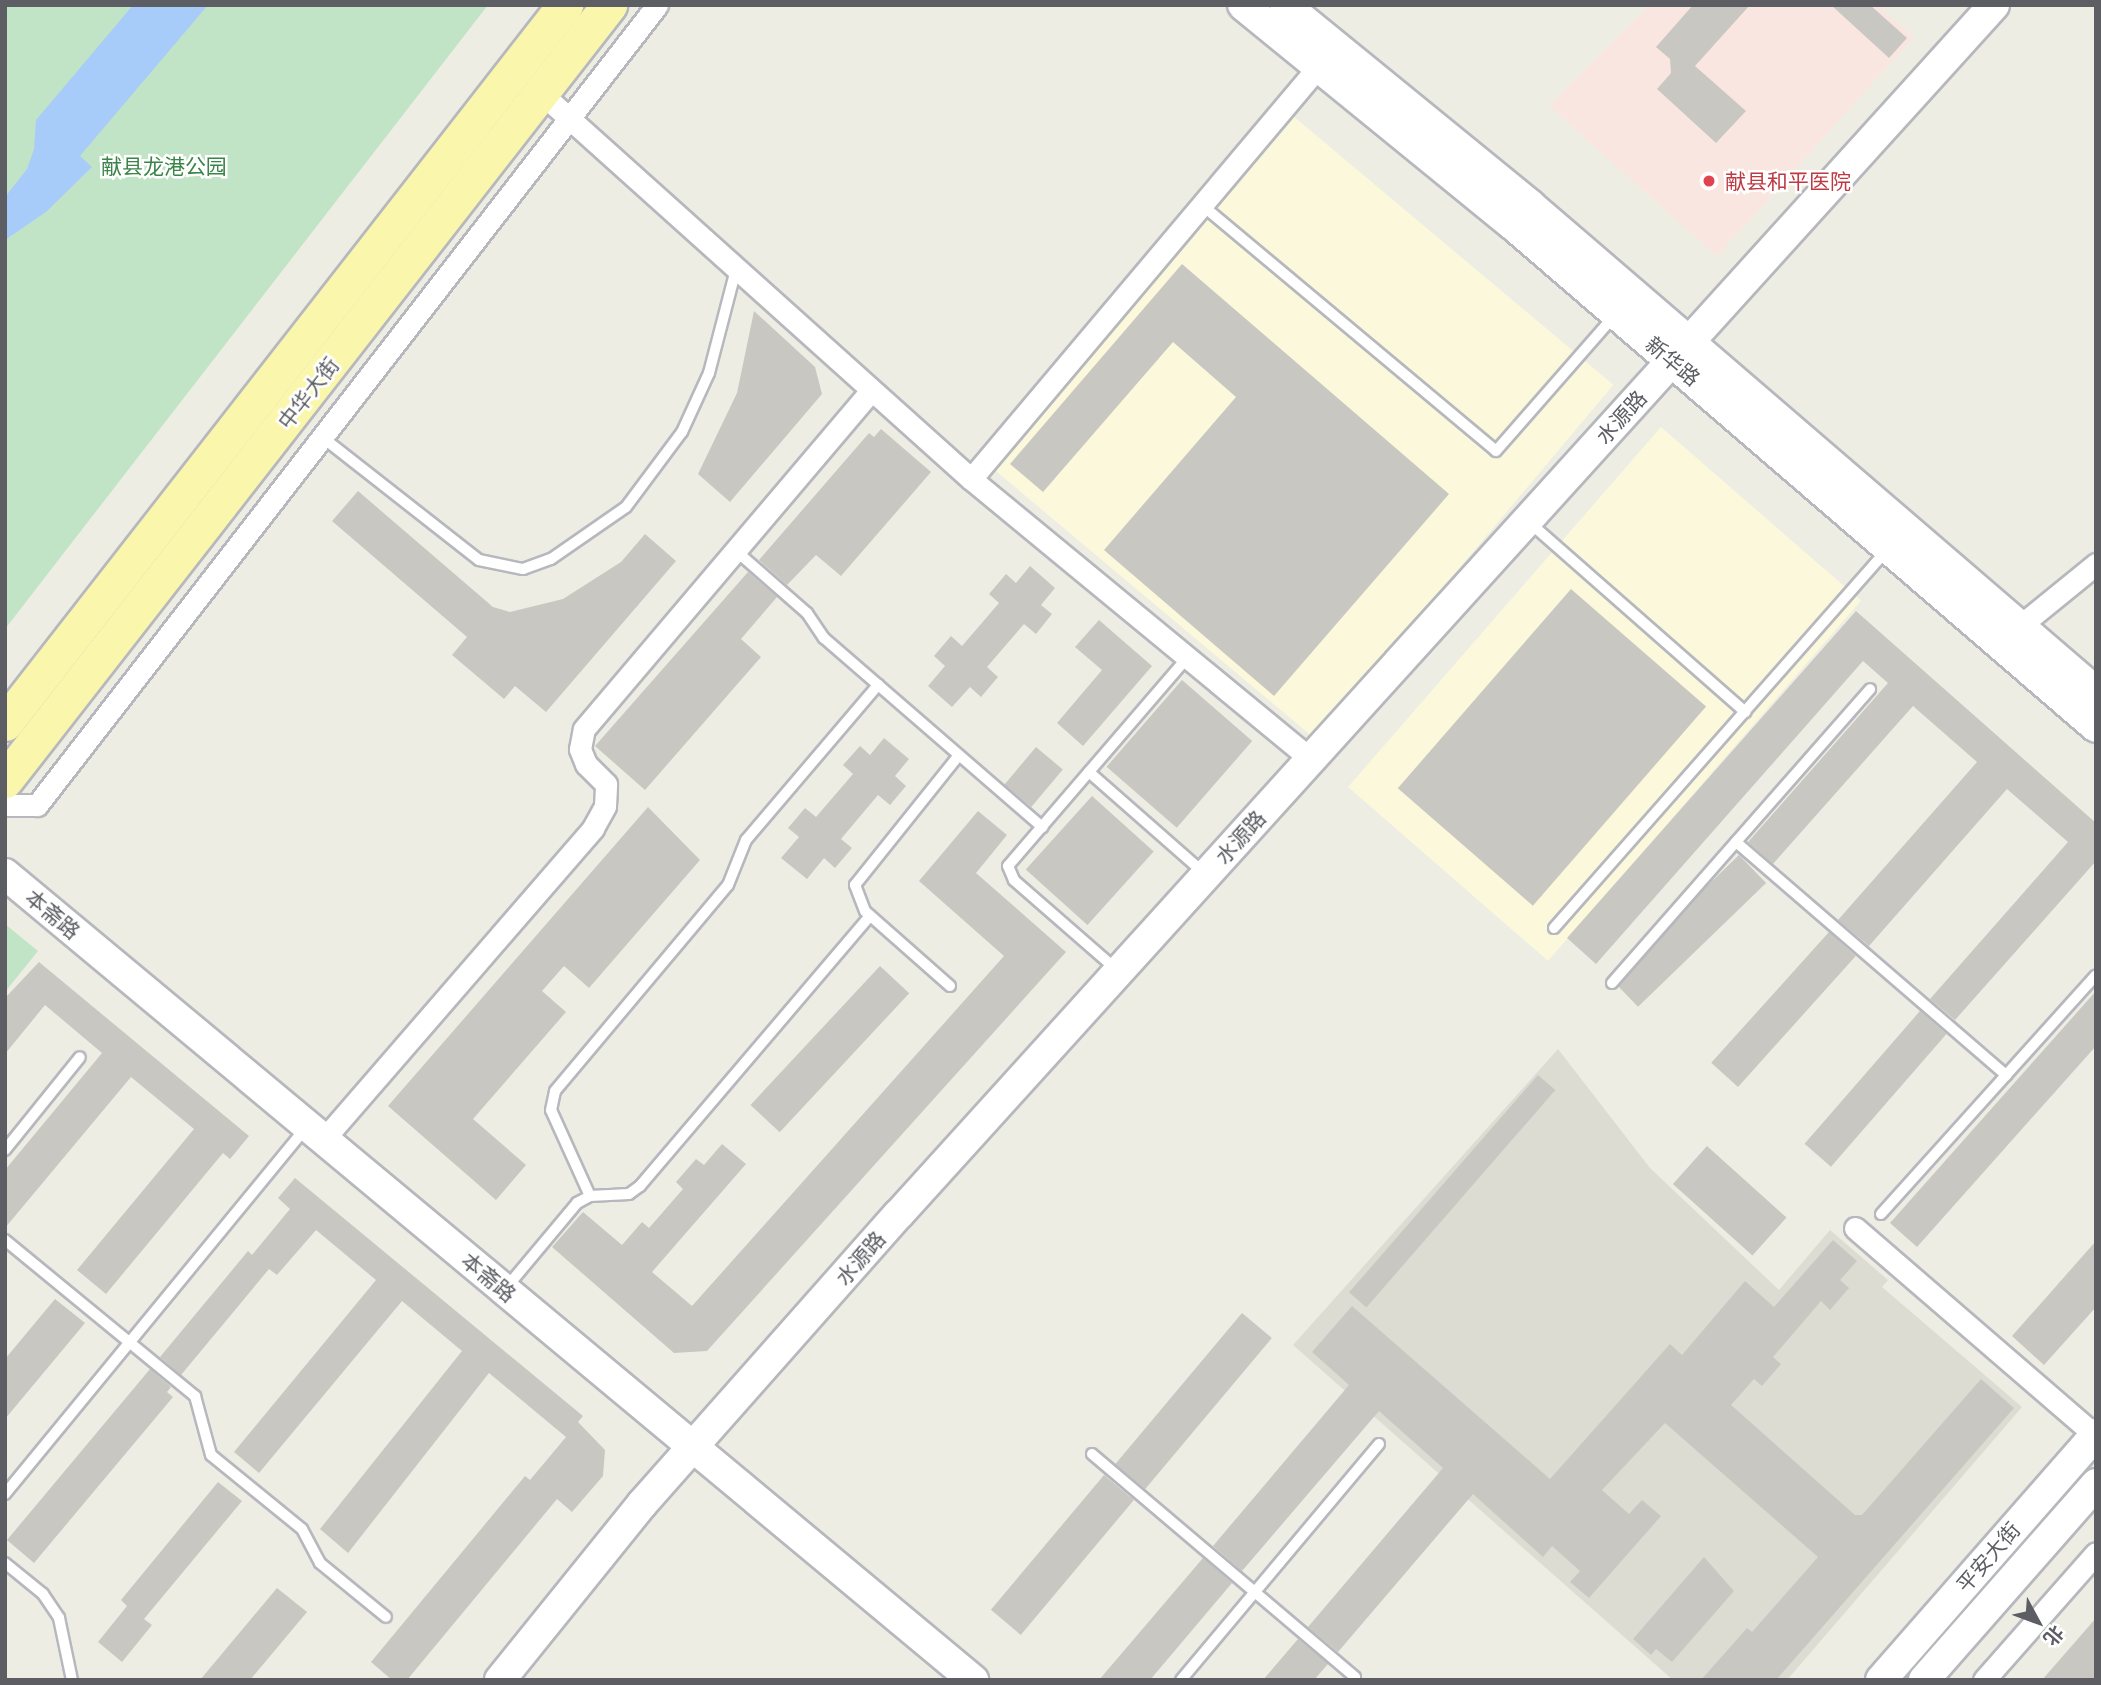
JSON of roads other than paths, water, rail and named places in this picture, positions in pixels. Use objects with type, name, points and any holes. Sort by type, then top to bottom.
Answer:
[{"type":"main road","name":"中华大街","points":[[5,723],[565,5]]},
{"type":"main road","name":"中华大街","points":[[5,780],[609,5]]},
{"type":"street","points":[[5,805],[37,805],[566,118],[657,5]]},
{"type":"street","name":"新华路","points":[[1243,5],[1617,313],[1681,351],[2021,625],[2096,692]]},
{"type":"street","name":"新华路","points":[[1285,5],[1681,351],[1890,546],[2096,727]]},
{"type":"street","name":"水源路","points":[[500,1680],[693,1447],[1119,971],[1994,5]]},
{"type":"street","points":[[971,479],[1318,68]]},
{"type":"street","points":[[541,93],[971,479],[1311,759]]},
{"type":"street","points":[[316,1133],[593,828],[605,806],[606,784],[586,764],[580,749],[584,729],[872,390]]},
{"type":"street","points":[[2021,625],[2096,564]]},
{"type":"street","name":"本斋路","points":[[5,874],[973,1680]]},
{"type":"street","points":[[1855,1228],[2095,1435]]},
{"type":"street","name":"平安大街","points":[[1881,1680],[2095,1435]]},
{"type":"street","name":"平安大街","points":[[1924,1680],[2096,1484]]},
{"type":"street","points":[[1984,1680],[2096,1553]]},
{"type":"lane","points":[[1202,205],[1496,451],[1617,313]]},
{"type":"lane","points":[[322,437],[479,560],[523,569],[551,559],[625,507],[682,432],[709,373],[736,269]]},
{"type":"lane","points":[[1528,521],[1745,712]]},
{"type":"lane","points":[[1554,928],[1890,546]]},
{"type":"lane","points":[[735,550],[878,685],[1042,827]]},
{"type":"lane","points":[[1119,971],[1014,880],[1008,866],[1188,657]]},
{"type":"lane","points":[[590,1196],[551,1110],[555,1091],[728,885],[746,840],[878,685]]},
{"type":"lane","points":[[1612,983],[1870,689]]},
{"type":"lane","points":[[950,986],[870,916],[856,899],[857,877],[958,755]]},
{"type":"lane","points":[[1089,772],[1206,875]]},
{"type":"lane","points":[[1736,842],[2006,1075]]},
{"type":"lane","points":[[504,1290],[569,1211],[590,1196],[629,1194],[640,1186],[870,916]]},
{"type":"lane","points":[[1881,1214],[2096,975]]},
{"type":"lane","points":[[5,1150],[80,1057]]},
{"type":"lane","points":[[5,1494],[130,1343],[316,1133]]},
{"type":"lane","points":[[5,1240],[195,1396],[211,1455],[302,1529],[320,1563],[386,1617]]},
{"type":"lane","points":[[1181,1680],[1379,1444]]},
{"type":"lane","points":[[1092,1454],[1355,1677]]},
{"type":"lane","points":[[5,1563],[43,1594],[59,1618],[72,1680]]},
{"type":"water","points":[[133,5],[208,5],[80,156],[92,167],[46,212],[5,240],[5,197],[27,169],[34,149],[36,120]]},
{"type":"place","name":"献县和平医院","points":[[1709,181]]},
{"type":"park label","name":"献县龙港公园","points":[[164,166]]}]
